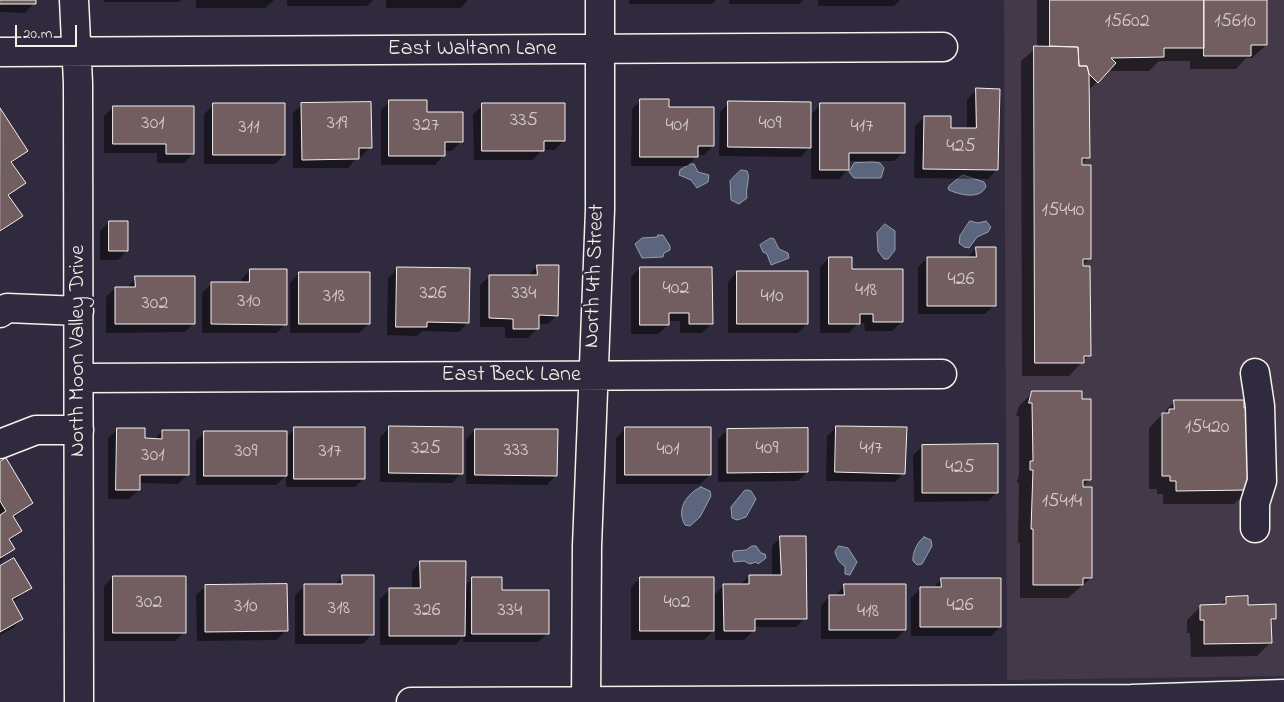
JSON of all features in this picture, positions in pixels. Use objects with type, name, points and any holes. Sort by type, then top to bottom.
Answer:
[{"type":"street","name":"North Moon Valley Drive","points":[[74,0],[79,311],[79,702]]},
{"type":"street","name":"North 4th Street","points":[[586,701],[587,546],[592,376],[600,210],[602,50],[600,0]]},
{"type":"street","name":"East Waltann Lane","points":[[0,52],[943,47]]},
{"type":"street","points":[[2,305],[79,311]]},
{"type":"street","points":[[1255,372],[1260,406],[1262,481],[1255,503],[1255,528]]},
{"type":"street","name":"East Beck Lane","points":[[79,378],[942,374]]},
{"type":"street","points":[[0,444],[36,430],[79,430]]},
{"type":"street","points":[[411,702],[1147,700],[1284,694]]},
{"type":"shaded area","points":[[1004,0],[1284,0],[1284,676],[1007,680]]},
{"type":"water","points":[[854,163],[880,163],[884,168],[881,178],[854,178],[849,172]]},
{"type":"water","points":[[694,164],[698,172],[709,175],[708,182],[697,188],[691,180],[679,175],[680,170]]},
{"type":"water","points":[[741,170],[747,171],[748,174],[747,198],[739,204],[731,200],[730,181]]},
{"type":"water","points":[[963,175],[984,182],[986,186],[980,193],[975,195],[949,190],[949,186]]},
{"type":"water","points":[[970,221],[978,223],[986,221],[991,227],[988,232],[977,237],[969,248],[959,243],[960,236]]},
{"type":"water","points":[[885,224],[895,231],[895,250],[888,259],[884,259],[878,251],[877,233]]},
{"type":"water","points":[[658,235],[663,235],[670,246],[670,250],[664,253],[663,257],[642,258],[635,244],[642,238],[657,237]]},
{"type":"water","points":[[771,238],[774,239],[779,249],[788,253],[789,258],[771,265],[767,254],[763,252],[760,245]]},
{"type":"water","points":[[701,487],[710,491],[711,496],[700,517],[690,526],[685,525],[682,519],[684,503],[691,494]]},
{"type":"water","points":[[744,491],[751,491],[756,499],[746,517],[737,520],[732,518],[731,507]]},
{"type":"water","points":[[924,537],[931,540],[932,546],[922,564],[917,565],[913,561],[913,554]]},
{"type":"water","points":[[756,546],[761,553],[765,554],[766,558],[758,564],[756,562],[750,564],[744,561],[734,562],[732,554],[734,551],[746,550]]},
{"type":"water","points":[[839,546],[848,548],[857,562],[850,575],[845,574],[845,566],[840,562],[835,552]]},
{"type":"building","points":[[0,0],[36,0],[36,4],[0,4]]},
{"type":"building","points":[[1050,0],[1204,0],[1204,48],[1164,48],[1164,57],[1111,58],[1116,63],[1098,83],[1089,74],[1087,66],[1079,66],[1078,47],[1050,46]]},
{"type":"building","points":[[1204,0],[1267,0],[1267,45],[1251,45],[1251,56],[1204,56]]},
{"type":"building","points":[[1034,46],[1078,47],[1079,66],[1087,66],[1089,74],[1090,158],[1082,158],[1082,165],[1091,165],[1091,259],[1083,259],[1083,266],[1090,266],[1091,356],[1084,356],[1084,363],[1035,363]]},
{"type":"building","points":[[976,88],[1000,89],[998,170],[923,169],[924,116],[951,116],[951,128],[976,128]]},
{"type":"building","points":[[640,99],[669,99],[669,107],[714,107],[714,146],[698,146],[698,157],[640,157]]},
{"type":"building","points":[[389,100],[427,100],[427,112],[463,112],[463,142],[445,142],[445,156],[389,156]]},
{"type":"building","points":[[728,101],[811,102],[811,148],[728,147]]},
{"type":"building","points":[[371,102],[372,148],[359,148],[359,159],[302,160],[301,103]]},
{"type":"building","points":[[213,103],[285,103],[285,155],[213,155]]},
{"type":"building","points":[[482,103],[565,103],[565,141],[544,141],[544,151],[482,151]]},
{"type":"building","points":[[820,103],[905,103],[905,153],[849,153],[849,170],[820,170]]},
{"type":"building","points":[[113,106],[194,106],[194,154],[166,154],[166,144],[113,144]]},
{"type":"building","points":[[0,108],[28,151],[11,162],[26,183],[8,195],[23,216],[0,231]]},
{"type":"building","points":[[109,221],[128,221],[128,251],[109,251]]},
{"type":"building","points":[[976,247],[996,247],[996,306],[927,306],[927,257],[976,257]]},
{"type":"building","points":[[829,257],[852,257],[852,269],[903,269],[903,322],[873,322],[873,314],[860,314],[860,324],[829,324]]},
{"type":"building","points":[[537,265],[559,265],[558,316],[539,315],[539,329],[513,329],[513,319],[489,318],[489,275],[537,275]]},
{"type":"building","points":[[397,267],[470,268],[469,323],[427,322],[427,327],[396,327]]},
{"type":"building","points":[[640,267],[712,267],[713,324],[689,324],[689,313],[669,313],[669,325],[640,325]]},
{"type":"building","points":[[250,269],[287,269],[287,325],[211,324],[211,282],[249,282]]},
{"type":"building","points":[[737,271],[808,271],[808,324],[737,324]]},
{"type":"building","points":[[299,272],[370,272],[370,324],[299,324]]},
{"type":"building","points":[[135,276],[195,276],[195,324],[115,324],[115,287],[135,287]]},
{"type":"building","points":[[1032,391],[1082,391],[1082,399],[1091,399],[1091,480],[1083,480],[1083,487],[1092,487],[1092,578],[1083,578],[1083,585],[1033,585],[1033,529],[1031,529],[1033,470],[1030,470],[1030,461],[1033,461],[1032,403],[1029,403]]},
{"type":"building","points":[[1174,400],[1244,400],[1244,408],[1252,409],[1249,490],[1176,491],[1176,481],[1170,481],[1170,476],[1162,476],[1162,413],[1169,413],[1169,409],[1174,409]]},
{"type":"building","points":[[389,426],[463,427],[463,474],[389,473]]},
{"type":"building","points":[[836,426],[907,427],[905,474],[835,472]]},
{"type":"building","points":[[294,427],[365,427],[365,479],[294,479]]},
{"type":"building","points":[[625,427],[711,427],[711,475],[625,475]]},
{"type":"building","points":[[117,428],[145,428],[145,438],[162,439],[162,430],[189,430],[189,475],[140,475],[140,490],[116,490]]},
{"type":"building","points":[[808,428],[808,472],[727,473],[727,429]]},
{"type":"building","points":[[475,429],[558,429],[557,476],[475,475]]},
{"type":"building","points":[[204,431],[287,431],[287,476],[204,476]]},
{"type":"building","points":[[998,444],[998,493],[922,493],[922,445]]},
{"type":"building","points":[[6,458],[33,503],[13,516],[22,531],[9,539],[15,549],[0,558],[0,515],[6,511],[0,501],[0,462]]},
{"type":"building","points":[[780,536],[806,536],[807,619],[755,619],[755,631],[724,631],[723,584],[749,584],[749,575],[781,575]]},
{"type":"building","points":[[14,558],[32,588],[12,599],[23,619],[0,632],[0,566]]},
{"type":"building","points":[[420,561],[466,561],[465,636],[389,636],[389,588],[420,588]]},
{"type":"building","points":[[342,575],[374,575],[374,635],[304,635],[304,584],[342,584]]},
{"type":"building","points":[[113,576],[186,576],[186,633],[113,633]]},
{"type":"building","points":[[472,577],[502,577],[502,590],[549,590],[549,634],[472,634]]},
{"type":"building","points":[[640,577],[714,577],[714,631],[640,631]]},
{"type":"building","points":[[941,578],[1001,578],[1001,627],[920,627],[920,587],[941,587]]},
{"type":"building","points":[[287,584],[288,631],[205,632],[205,585]]},
{"type":"building","points":[[844,584],[906,584],[906,630],[829,630],[829,595],[844,595]]},
{"type":"building","points":[[1248,596],[1248,605],[1276,604],[1276,619],[1271,619],[1272,643],[1204,644],[1204,620],[1200,620],[1200,605],[1226,604],[1226,597]]}]
